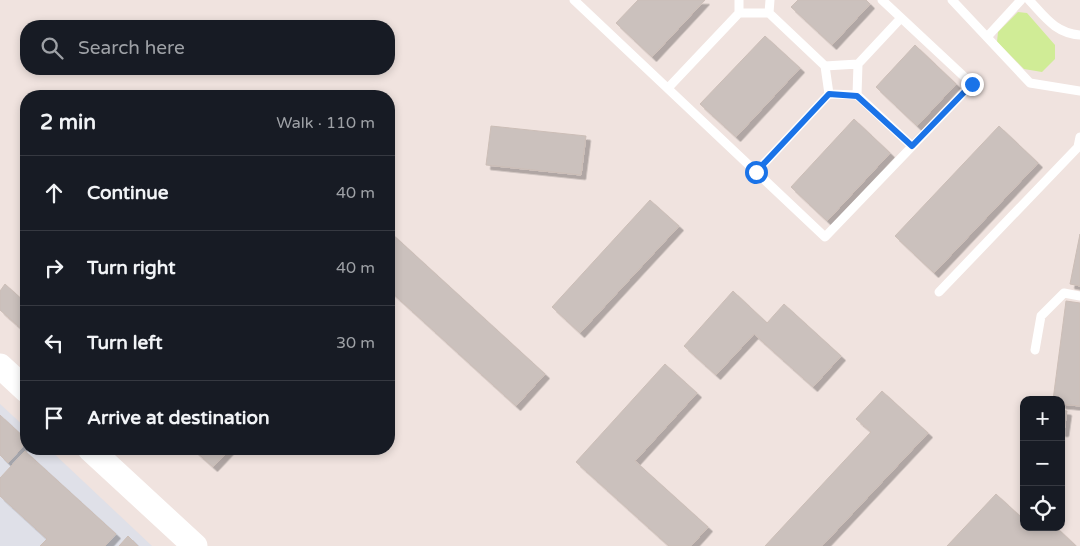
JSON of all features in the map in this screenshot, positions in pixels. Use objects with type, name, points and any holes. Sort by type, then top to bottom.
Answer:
[{"type":"main road","points":[[0,366],[20,384]]},
{"type":"main road","points":[[96,455],[195,546]]},
{"type":"lane","points":[[669,88],[738,13],[739,0]]},
{"type":"lane","points":[[769,13],[770,0]]},
{"type":"lane","points":[[581,2],[825,237],[972,84],[882,0]]},
{"type":"lane","points":[[952,0],[1030,83],[1080,91]]},
{"type":"lane","points":[[986,37],[1022,0]]},
{"type":"lane","points":[[1028,0],[1055,28],[1070,34],[1080,35]]},
{"type":"lane","points":[[738,13],[769,13],[825,66],[829,94]]},
{"type":"lane","points":[[857,96],[858,64],[901,18]]},
{"type":"lane","points":[[825,66],[858,64]]},
{"type":"lane","points":[[829,94],[857,96],[912,146]]},
{"type":"lane","points":[[756,172],[829,94]]},
{"type":"lane","points":[[939,292],[1078,148],[1080,137]]},
{"type":"lane","points":[[1035,350],[1040,316],[1064,293],[1080,296]]},
{"type":"shaded area","points":[[0,404],[20,422],[20,455],[55,455],[152,546],[0,546]]},
{"type":"green space","points":[[1018,12],[1027,13],[1055,45],[1055,59],[1042,72],[1024,69],[997,42],[998,32]]},
{"type":"building","points":[[638,0],[705,0],[652,57],[616,23]]},
{"type":"building","points":[[798,0],[866,0],[870,4],[832,45],[791,7]]},
{"type":"building","points":[[765,36],[800,68],[736,137],[700,104]]},
{"type":"building","points":[[915,45],[956,84],[917,126],[876,87]]},
{"type":"building","points":[[854,119],[890,153],[827,221],[791,187]]},
{"type":"building","points":[[491,126],[586,136],[581,175],[486,165]]},
{"type":"building","points":[[999,126],[1038,163],[934,273],[895,236]]},
{"type":"building","points":[[650,200],[679,226],[580,333],[552,307]]},
{"type":"building","points":[[1080,234],[1080,286],[1070,284]]},
{"type":"building","points":[[395,237],[545,374],[516,406],[395,295]]},
{"type":"building","points":[[5,284],[20,298],[20,328],[0,310],[0,291]]},
{"type":"building","points":[[733,291],[767,323],[784,304],[841,356],[813,387],[754,334],[716,375],[684,346]]},
{"type":"building","points":[[1066,301],[1080,303],[1080,406],[1065,404],[1065,396],[1054,396]]},
{"type":"building","points":[[665,364],[697,393],[635,461],[708,527],[691,546],[669,546],[576,462]]},
{"type":"building","points":[[882,391],[928,433],[822,546],[765,546],[871,432],[856,419]]},
{"type":"building","points":[[0,415],[20,433],[20,450],[8,463],[0,455]]},
{"type":"building","points":[[21,455],[29,455],[116,534],[105,546],[40,546],[47,539],[0,496],[0,478]]},
{"type":"building","points":[[200,455],[224,455],[213,467]]},
{"type":"building","points":[[996,494],[1020,516],[1020,531],[1060,531],[1076,546],[947,546]]},
{"type":"building","points":[[128,536],[138,546],[119,546]]},
{"type":"route","points":[[756,172],[829,94],[857,96],[912,146],[972,84]]}]
